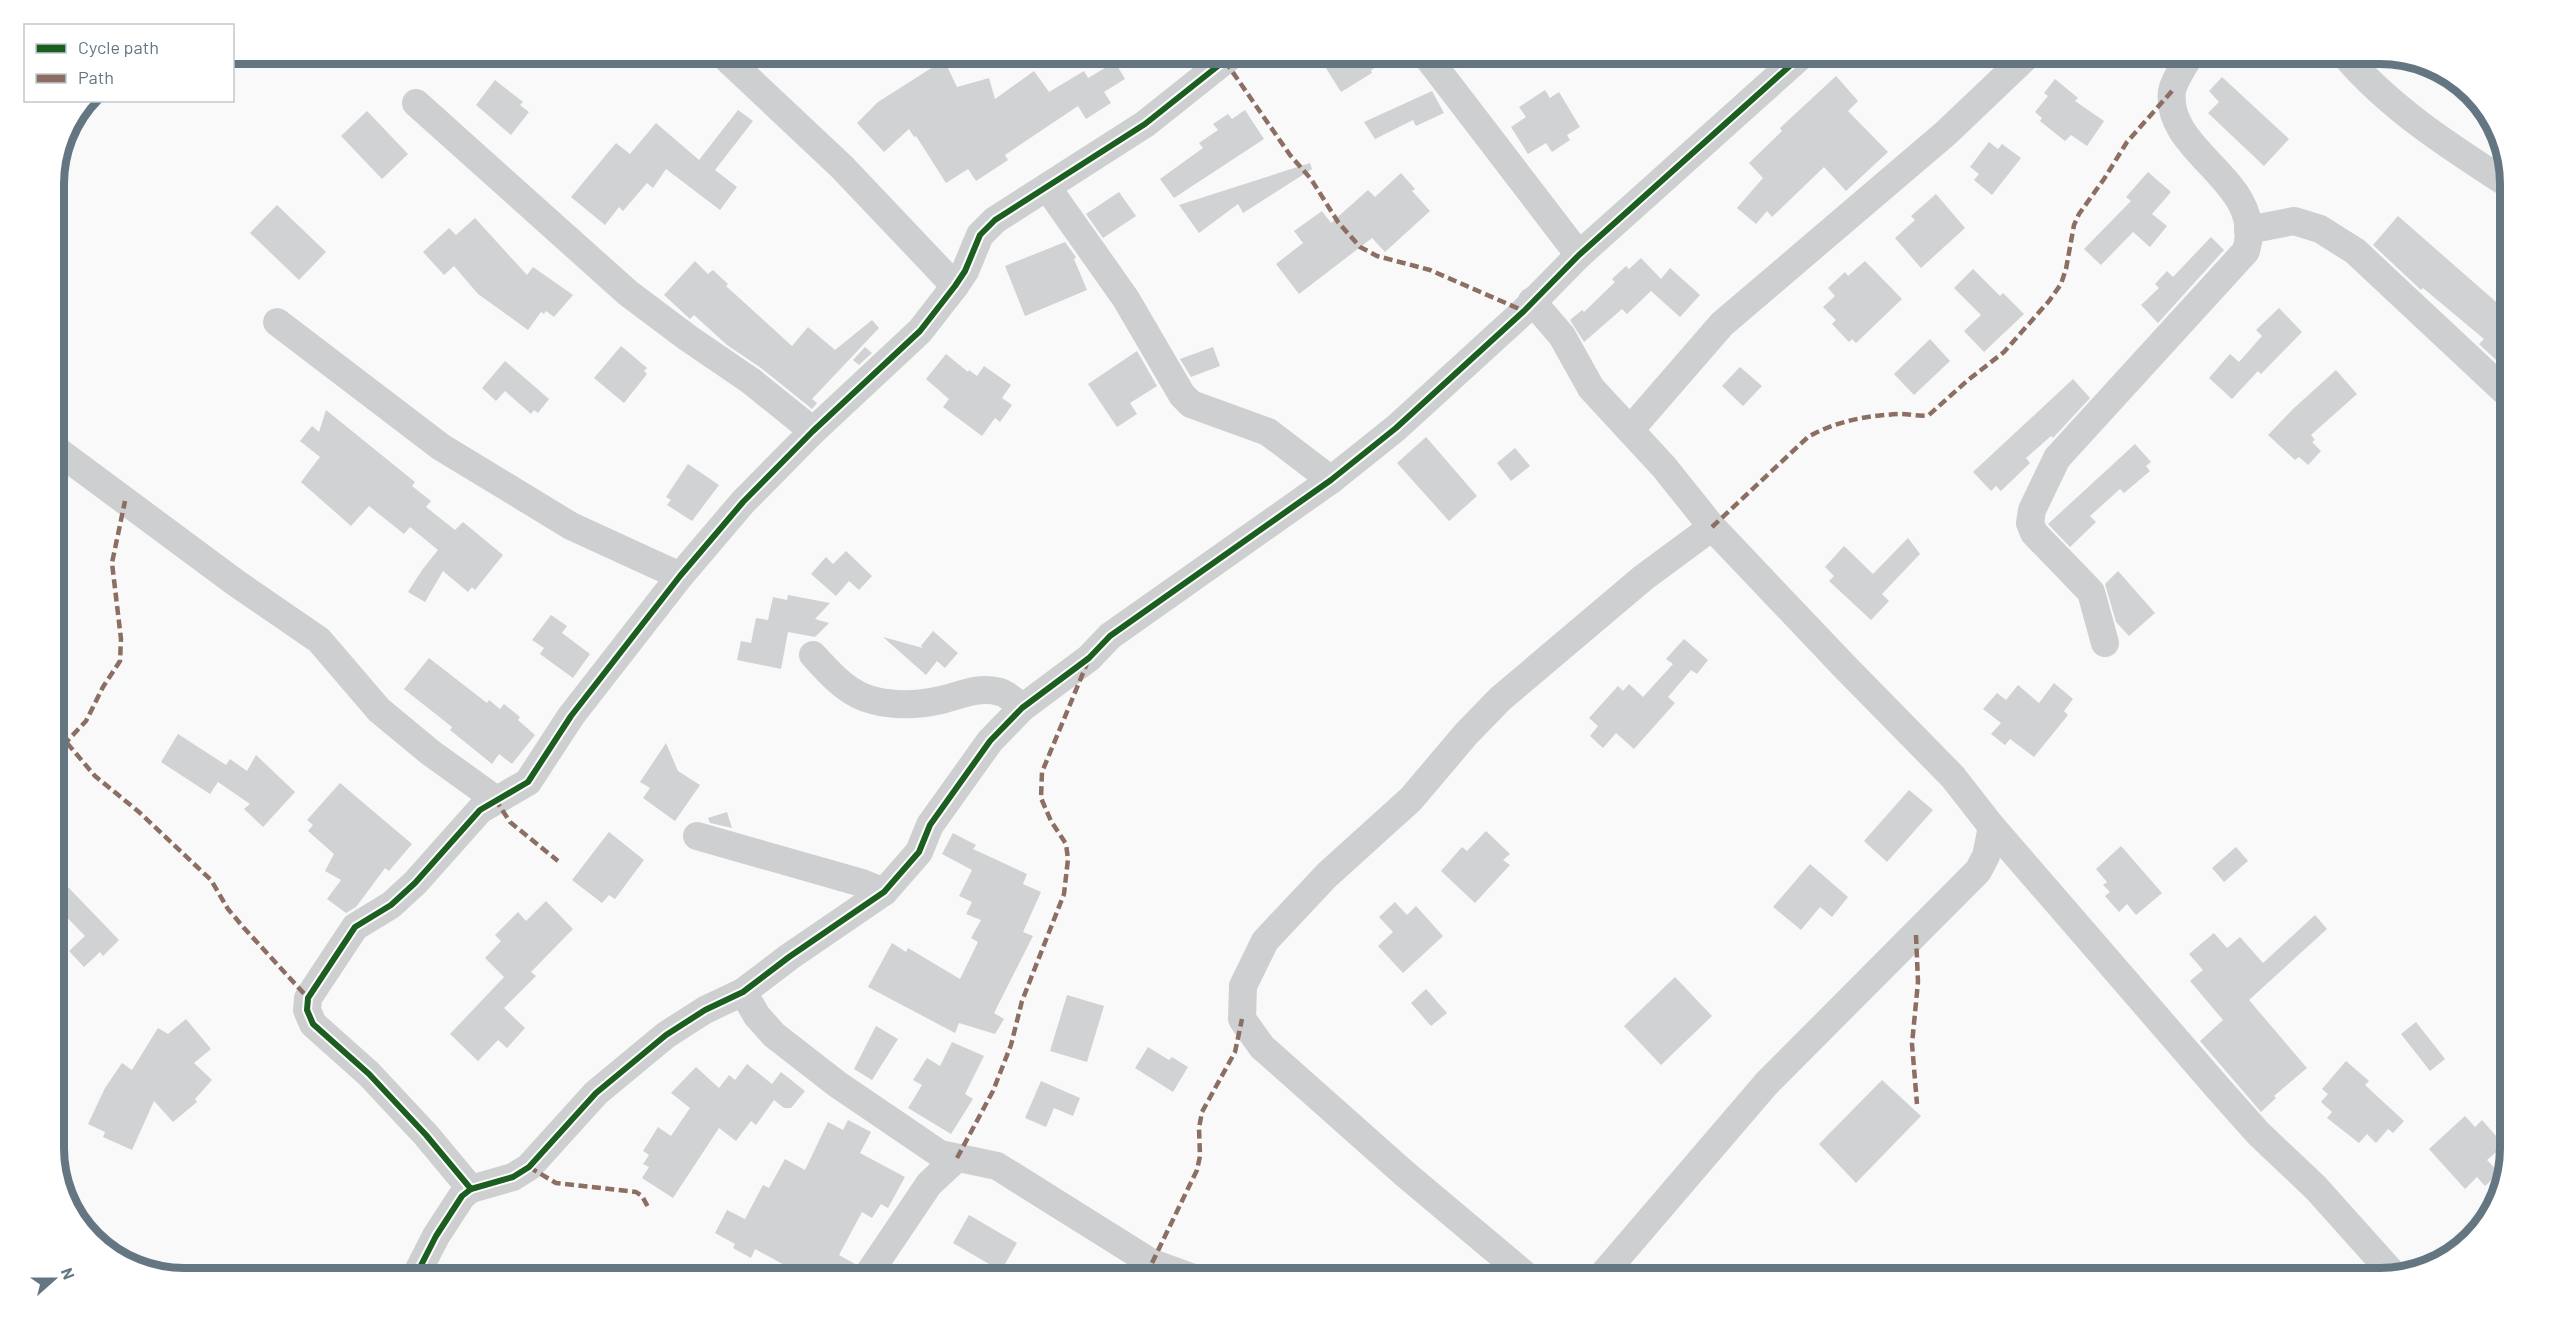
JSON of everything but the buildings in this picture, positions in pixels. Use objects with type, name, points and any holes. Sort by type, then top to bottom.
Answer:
[{"type":"street","points":[[733,64],[842,167],[955,286]]},
{"type":"street","points":[[471,1189],[426,1135],[369,1074],[313,1024],[307,1010],[308,998],[355,927],[391,905],[416,883],[470,819],[495,799],[515,792],[528,782],[571,716],[680,576],[743,502],[813,431],[920,331],[965,271],[980,235],[1007,210],[1145,124],[1220,64]]},
{"type":"street","points":[[1433,64],[1579,255]]},
{"type":"street","points":[[420,1268],[455,1203],[471,1189],[513,1177],[529,1167],[596,1093],[666,1035],[705,1010],[743,992],[789,957],[884,892],[919,852],[930,825],[990,741],[1023,708],[1089,658],[1119,630],[1331,480],[1396,428],[1532,302],[1579,255],[1792,64]]},
{"type":"street","points":[[1630,430],[1722,324],[1946,133],[2018,64]]},
{"type":"street","points":[[2104,643],[2091,592],[2034,533],[2030,523],[2032,510],[2057,458],[2241,259],[2248,243],[2245,214],[2232,187],[2182,133],[2175,115],[2172,91],[2185,64]]},
{"type":"street","points":[[2354,64],[2396,104],[2467,158],[2500,179]]},
{"type":"street","points":[[416,103],[628,293],[751,381],[813,431]]},
{"type":"street","points":[[1047,187],[1126,299],[1182,394],[1191,404],[1268,432],[1331,480]]},
{"type":"street","points":[[2248,230],[2294,221],[2320,229],[2355,251],[2500,387]]},
{"type":"street","points":[[1532,302],[1562,336],[1591,388],[1712,526],[1845,668],[1953,777],[1992,827],[2218,1088],[2258,1133],[2316,1188],[2387,1268]]},
{"type":"street","points":[[277,322],[441,447],[571,526],[680,576]]},
{"type":"street","points":[[65,456],[236,583],[319,640],[380,710],[431,753],[495,799]]},
{"type":"street","points":[[1517,1268],[1404,1174],[1262,1047],[1242,1019],[1243,986],[1265,941],[1327,874],[1411,799],[1466,734],[1500,699],[1643,578],[1712,526]]},
{"type":"street","points":[[813,655],[848,689],[870,700],[918,704],[973,691],[990,690],[1003,692],[1023,708]]},
{"type":"street","points":[[1608,1268],[1766,1084],[1978,871],[1986,856],[1992,827]]},
{"type":"street","points":[[697,836],[851,880],[884,892]]},
{"type":"street","points":[[1978,871],[1998,862],[2020,858]]},
{"type":"street","points":[[743,992],[766,1028],[795,1052],[920,1141],[940,1154],[984,1162],[1010,1172],[1152,1263],[1166,1268]]},
{"type":"street","points":[[872,1268],[929,1184],[957,1158]]},
{"type":"marked path","points":[[1227,64],[1290,155],[1311,179],[1338,222],[1360,247],[1377,256],[1430,270],[1524,311]]},
{"type":"marked path","points":[[1712,527],[1808,437],[1841,423],[1865,417],[1901,414],[1929,415],[2004,352],[2061,284],[2074,225],[2079,214],[2127,142],[2172,91]]},
{"type":"marked path","points":[[65,743],[86,721],[103,687],[120,661],[121,639],[112,563],[125,501]]},
{"type":"marked path","points":[[957,1158],[993,1091],[1011,1045],[1022,1001],[1064,894],[1068,859],[1066,844],[1051,821],[1041,798],[1042,772],[1088,661]]},
{"type":"marked path","points":[[67,743],[95,776],[139,812],[211,880],[228,909],[308,998]]},
{"type":"marked path","points":[[495,799],[510,822],[558,861]]},
{"type":"marked path","points":[[1916,935],[1918,982],[1912,1044],[1917,1104]]},
{"type":"marked path","points":[[1152,1263],[1197,1170],[1202,1112],[1235,1052],[1242,1019]]},
{"type":"marked path","points":[[529,1167],[556,1183],[636,1192],[642,1196],[648,1207]]},
{"type":"cycle path","points":[[471,1189],[426,1135],[369,1074],[313,1024],[307,1010],[308,998],[355,927],[391,905],[415,883],[480,810],[528,782],[571,716],[680,576],[743,502],[813,431],[920,331],[965,271],[980,235],[995,220],[1145,124],[1220,64]]},
{"type":"cycle path","points":[[420,1268],[436,1236],[462,1196],[471,1189],[513,1177],[529,1167],[596,1093],[666,1035],[705,1010],[743,992],[789,957],[884,892],[919,852],[930,825],[990,741],[1022,708],[1089,658],[1110,636],[1331,480],[1396,428],[1524,311],[1579,255],[1792,64]]}]
